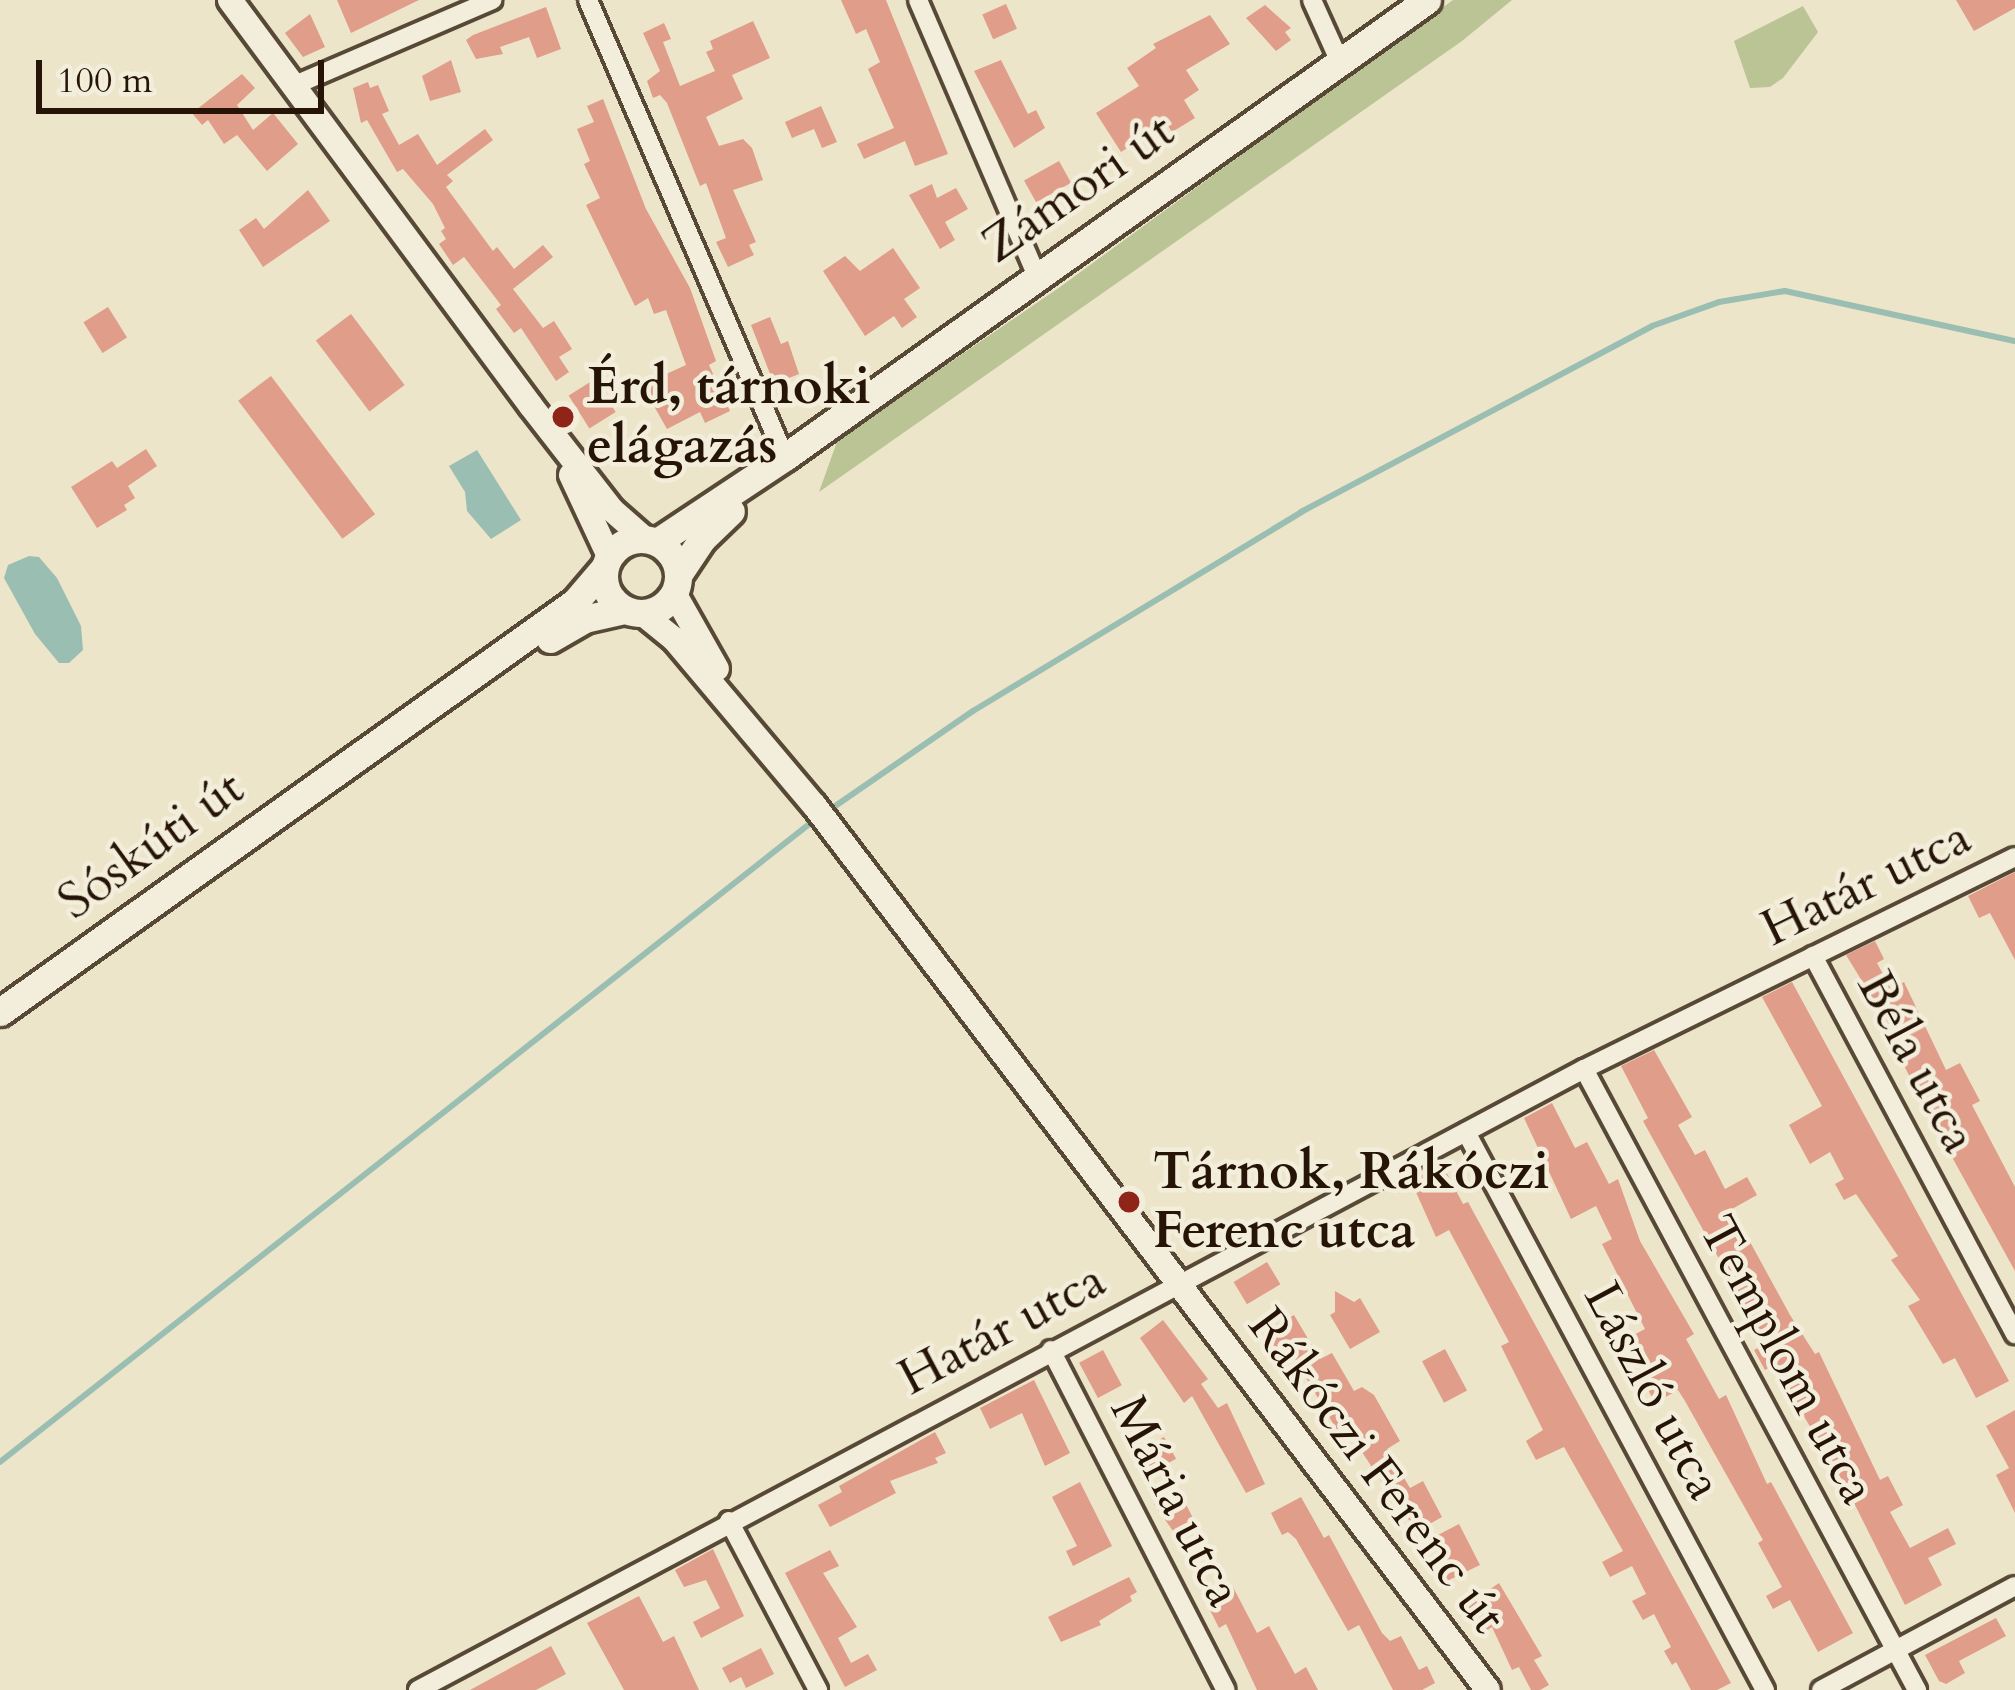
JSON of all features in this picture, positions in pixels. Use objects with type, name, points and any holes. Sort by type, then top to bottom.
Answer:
[{"type":"main road","name":"Zámori út","points":[[651,541],[785,458],[1427,0]]},
{"type":"main road","name":"Zámori út","points":[[676,584],[703,539],[785,458]]},
{"type":"main road","points":[[628,541],[651,541],[672,556],[676,584],[662,608],[633,612],[609,596],[607,562],[628,541]]},
{"type":"main road","name":"Sóskúti út","points":[[0,1012],[575,602],[607,562]]},
{"type":"main road","name":"Sóskúti út","points":[[357,756],[584,619],[633,612]]},
{"type":"street","points":[[230,0],[531,406],[612,510],[651,541]]},
{"type":"street","points":[[295,85],[492,0]]},
{"type":"street","points":[[588,0],[785,458]]},
{"type":"street","points":[[918,0],[1037,276]]},
{"type":"street","points":[[1312,0],[1340,62]]},
{"type":"street","points":[[531,406],[607,562]]},
{"type":"street","points":[[676,584],[763,742]]},
{"type":"street","points":[[633,612],[674,639],[763,742]]},
{"type":"street","name":"Rákóczi Ferenc út","points":[[763,742],[1488,1690]]},
{"type":"street","name":"Határ utca","points":[[418,1690],[1584,1070],[2015,857]]},
{"type":"street","name":"Béla utca","points":[[1813,956],[2015,1334]]},
{"type":"street","name":"Templom utca","points":[[1584,1070],[1917,1690]]},
{"type":"street","name":"László utca","points":[[1466,1132],[1765,1690]]},
{"type":"street","name":"Mária utca","points":[[1051,1350],[1226,1690]]},
{"type":"street","points":[[729,1521],[818,1690]]},
{"type":"street","points":[[1821,1690],[2015,1586]]},
{"type":"green space","points":[[1453,0],[1512,0],[1462,41],[819,492],[838,439],[1060,287]]},
{"type":"green space","points":[[1803,6],[1818,32],[1783,78],[1770,87],[1750,88],[1734,41]]},
{"type":"water","points":[[477,450],[521,520],[491,539],[467,511],[465,492],[449,466]]},
{"type":"water","points":[[39,557],[57,578],[81,626],[83,650],[69,663],[59,663],[35,634],[4,578],[8,565]]},
{"type":"building","points":[[337,0],[419,0],[351,33]]},
{"type":"building","points":[[841,0],[886,0],[948,154],[915,166],[905,141],[864,159],[857,144],[894,128],[868,69],[880,62],[866,29],[856,34]]},
{"type":"building","points":[[1956,0],[2015,0],[2015,8],[1974,31]]},
{"type":"building","points":[[1006,4],[1017,29],[993,39],[982,15]]},
{"type":"building","points":[[1265,5],[1291,28],[1285,32],[1291,40],[1276,51],[1246,18]]},
{"type":"building","points":[[546,7],[561,49],[537,58],[529,37],[500,47],[503,54],[476,59],[466,40]]},
{"type":"building","points":[[310,14],[325,47],[303,57],[285,33]]},
{"type":"building","points":[[1210,15],[1230,44],[1186,70],[1199,90],[1184,100],[1195,118],[1172,132],[1166,123],[1121,152],[1096,113],[1139,86],[1127,68],[1156,48],[1153,44]]},
{"type":"building","points":[[753,21],[770,58],[732,75],[743,99],[706,117],[719,146],[743,139],[752,148],[763,180],[733,190],[756,242],[749,245],[754,255],[728,267],[716,242],[726,238],[706,183],[700,186],[667,103],[660,95],[653,98],[647,81],[660,71],[643,33],[664,23],[671,39],[663,42],[680,86],[715,71],[706,52],[713,49],[710,41]]},
{"type":"building","points":[[451,60],[461,92],[430,101],[422,76]]},
{"type":"building","points":[[1001,60],[1028,114],[1036,110],[1045,128],[1014,148],[974,71]]},
{"type":"building","points":[[242,74],[255,88],[237,105],[253,130],[273,113],[298,144],[267,171],[237,135],[224,144],[208,120],[202,125],[192,113]]},
{"type":"building","points":[[368,82],[370,88],[378,85],[389,111],[382,114],[399,145],[418,134],[437,165],[485,129],[493,140],[447,175],[453,181],[446,187],[493,251],[497,247],[514,269],[543,245],[553,257],[513,289],[543,328],[554,321],[572,349],[559,357],[569,372],[556,381],[521,328],[514,333],[496,309],[501,305],[464,257],[453,265],[439,244],[446,239],[441,231],[445,228],[433,204],[403,169],[397,172],[367,120],[361,123],[353,88]]},
{"type":"building","points":[[603,99],[646,209],[690,288],[716,361],[709,365],[730,411],[705,423],[700,412],[667,429],[642,385],[686,365],[666,310],[654,314],[648,298],[635,306],[586,205],[600,198],[584,164],[590,161],[577,129],[594,122],[587,106]]},
{"type":"building","points":[[821,106],[837,142],[822,148],[814,129],[792,138],[785,122]]},
{"type":"building","points":[[1059,161],[1071,183],[1036,202],[1024,180]]},
{"type":"building","points":[[932,184],[937,198],[956,188],[968,209],[945,222],[955,240],[940,249],[909,195]]},
{"type":"building","points":[[308,190],[330,221],[263,267],[239,230],[256,218],[264,229]]},
{"type":"building","points":[[893,248],[920,288],[904,299],[917,317],[902,328],[894,316],[865,336],[823,271],[845,256],[860,271]]},
{"type":"building","points":[[108,307],[127,338],[102,353],[83,322]]},
{"type":"building","points":[[351,314],[405,385],[369,412],[316,340]]},
{"type":"building","points":[[770,317],[781,344],[788,341],[799,374],[774,384],[751,325]]},
{"type":"building","points":[[271,376],[375,514],[342,539],[238,401]]},
{"type":"building","points":[[595,379],[616,412],[589,429],[569,395]]},
{"type":"building","points":[[146,449],[157,466],[128,486],[135,498],[124,505],[127,510],[97,528],[71,487],[112,461],[117,468]]},
{"type":"building","points":[[2015,872],[2015,960],[1990,913],[1979,918],[1968,896]]},
{"type":"building","points":[[1875,941],[1884,959],[1877,963],[1891,989],[1904,982],[1946,1070],[1960,1063],[1980,1101],[1972,1105],[2015,1187],[2015,1271],[1893,1044],[1899,1041],[1846,955]]},
{"type":"building","points":[[1792,982],[2009,1381],[1976,1398],[1955,1358],[1943,1364],[1908,1306],[1920,1300],[1891,1260],[1898,1256],[1856,1194],[1844,1200],[1835,1184],[1844,1179],[1830,1152],[1810,1164],[1789,1125],[1822,1106],[1762,997]]},
{"type":"building","points":[[1654,1050],[1692,1117],[1678,1125],[1695,1155],[1705,1150],[1725,1189],[1747,1177],[1757,1195],[1732,1209],[1790,1315],[1815,1354],[1819,1352],[1880,1480],[1888,1476],[1903,1505],[1890,1512],[1910,1548],[1948,1528],[1956,1544],[1928,1558],[1942,1585],[1905,1605],[1844,1483],[1773,1365],[1765,1370],[1754,1350],[1766,1344],[1643,1121],[1648,1118],[1621,1066]]},
{"type":"building","points":[[1552,1103],[1575,1148],[1587,1142],[1609,1184],[1618,1179],[1640,1241],[1694,1334],[1686,1339],[1719,1399],[1726,1395],[1767,1484],[1771,1482],[1853,1633],[1818,1652],[1790,1600],[1773,1609],[1766,1596],[1782,1587],[1758,1543],[1763,1540],[1678,1390],[1655,1403],[1645,1384],[1651,1381],[1628,1338],[1645,1329],[1602,1244],[1612,1239],[1596,1206],[1571,1219],[1524,1118]]},
{"type":"building","points":[[1442,1164],[1463,1204],[1468,1202],[1731,1683],[1717,1690],[1691,1690],[1676,1662],[1672,1665],[1664,1651],[1671,1647],[1654,1614],[1643,1620],[1632,1601],[1646,1594],[1632,1566],[1610,1577],[1602,1562],[1623,1551],[1564,1447],[1536,1460],[1526,1441],[1543,1430],[1501,1346],[1509,1342],[1449,1230],[1436,1237],[1411,1181]]},
{"type":"building","points":[[1267,1262],[1280,1284],[1247,1304],[1234,1282]]},
{"type":"building","points":[[1335,1291],[1354,1302],[1360,1298],[1380,1332],[1350,1349],[1330,1315],[1335,1312]]},
{"type":"building","points":[[1294,1315],[1320,1359],[1332,1353],[1354,1391],[1362,1387],[1374,1395],[1400,1441],[1387,1449],[1410,1488],[1423,1481],[1442,1517],[1426,1526],[1421,1517],[1412,1522],[1405,1517],[1352,1437],[1344,1442],[1292,1354],[1282,1359],[1265,1331]]},
{"type":"building","points":[[1163,1320],[1208,1379],[1201,1384],[1218,1408],[1227,1403],[1265,1484],[1246,1493],[1192,1396],[1184,1403],[1140,1338]]},
{"type":"building","points":[[1445,1349],[1467,1390],[1444,1403],[1422,1361]]},
{"type":"building","points":[[1103,1350],[1122,1385],[1098,1398],[1079,1363]]},
{"type":"building","points":[[1034,1380],[1070,1453],[1045,1466],[1022,1413],[990,1429],[980,1408]]},
{"type":"building","points":[[2015,1410],[2015,1513],[1996,1475],[2009,1468],[1986,1426]]},
{"type":"building","points":[[935,1432],[946,1453],[935,1458],[938,1463],[890,1481],[896,1493],[830,1527],[818,1505],[842,1492],[839,1486]]},
{"type":"building","points":[[1164,1437],[1176,1459],[1147,1475],[1135,1453]]},
{"type":"building","points":[[1080,1482],[1112,1546],[1073,1566],[1066,1551],[1077,1546],[1052,1497]]},
{"type":"building","points":[[1179,1491],[1194,1520],[1173,1531],[1154,1504]]},
{"type":"building","points":[[1301,1497],[1324,1538],[1329,1535],[1382,1633],[1390,1641],[1401,1636],[1419,1670],[1427,1666],[1435,1683],[1422,1690],[1393,1690],[1359,1625],[1348,1631],[1296,1539],[1288,1532],[1282,1535],[1271,1513]]},
{"type":"building","points":[[1459,1524],[1480,1565],[1443,1583],[1431,1558],[1446,1551],[1438,1535]]},
{"type":"building","points":[[713,1549],[744,1616],[701,1638],[693,1622],[720,1608],[706,1580],[684,1587],[675,1570]]},
{"type":"building","points":[[830,1550],[839,1566],[823,1573],[857,1627],[838,1638],[851,1663],[868,1654],[877,1670],[845,1687],[785,1573]]},
{"type":"building","points":[[1129,1577],[1137,1592],[1130,1596],[1132,1601],[1099,1621],[1101,1625],[1061,1642],[1048,1617]]},
{"type":"building","points":[[1499,1583],[1542,1656],[1534,1660],[1549,1685],[1540,1690],[1531,1690],[1519,1667],[1512,1670],[1492,1627],[1482,1634],[1463,1608]]},
{"type":"building","points":[[1233,1587],[1257,1633],[1269,1626],[1295,1674],[1306,1667],[1318,1690],[1257,1690],[1226,1624],[1219,1628],[1206,1602]]},
{"type":"building","points":[[639,1596],[663,1642],[674,1636],[699,1690],[624,1690],[587,1623]]},
{"type":"building","points":[[1996,1618],[2006,1636],[1959,1661],[1965,1673],[1946,1684],[1939,1681],[1925,1655]]},
{"type":"building","points":[[551,1646],[566,1674],[536,1690],[470,1690]]},
{"type":"building","points":[[761,1648],[774,1674],[746,1688],[741,1677],[730,1683],[722,1668]]},
{"type":"waterway","points":[[828,811],[973,711],[1301,512],[1652,326],[1719,302],[1785,291],[2015,341]]},
{"type":"waterway","points":[[0,1462],[817,818]]},
{"type":"place","name":"Érd, tárnoki elágazás","points":[[563,417]]},
{"type":"place","name":"Tárnok, Rákóczi Ferenc utca","points":[[1129,1202]]}]
